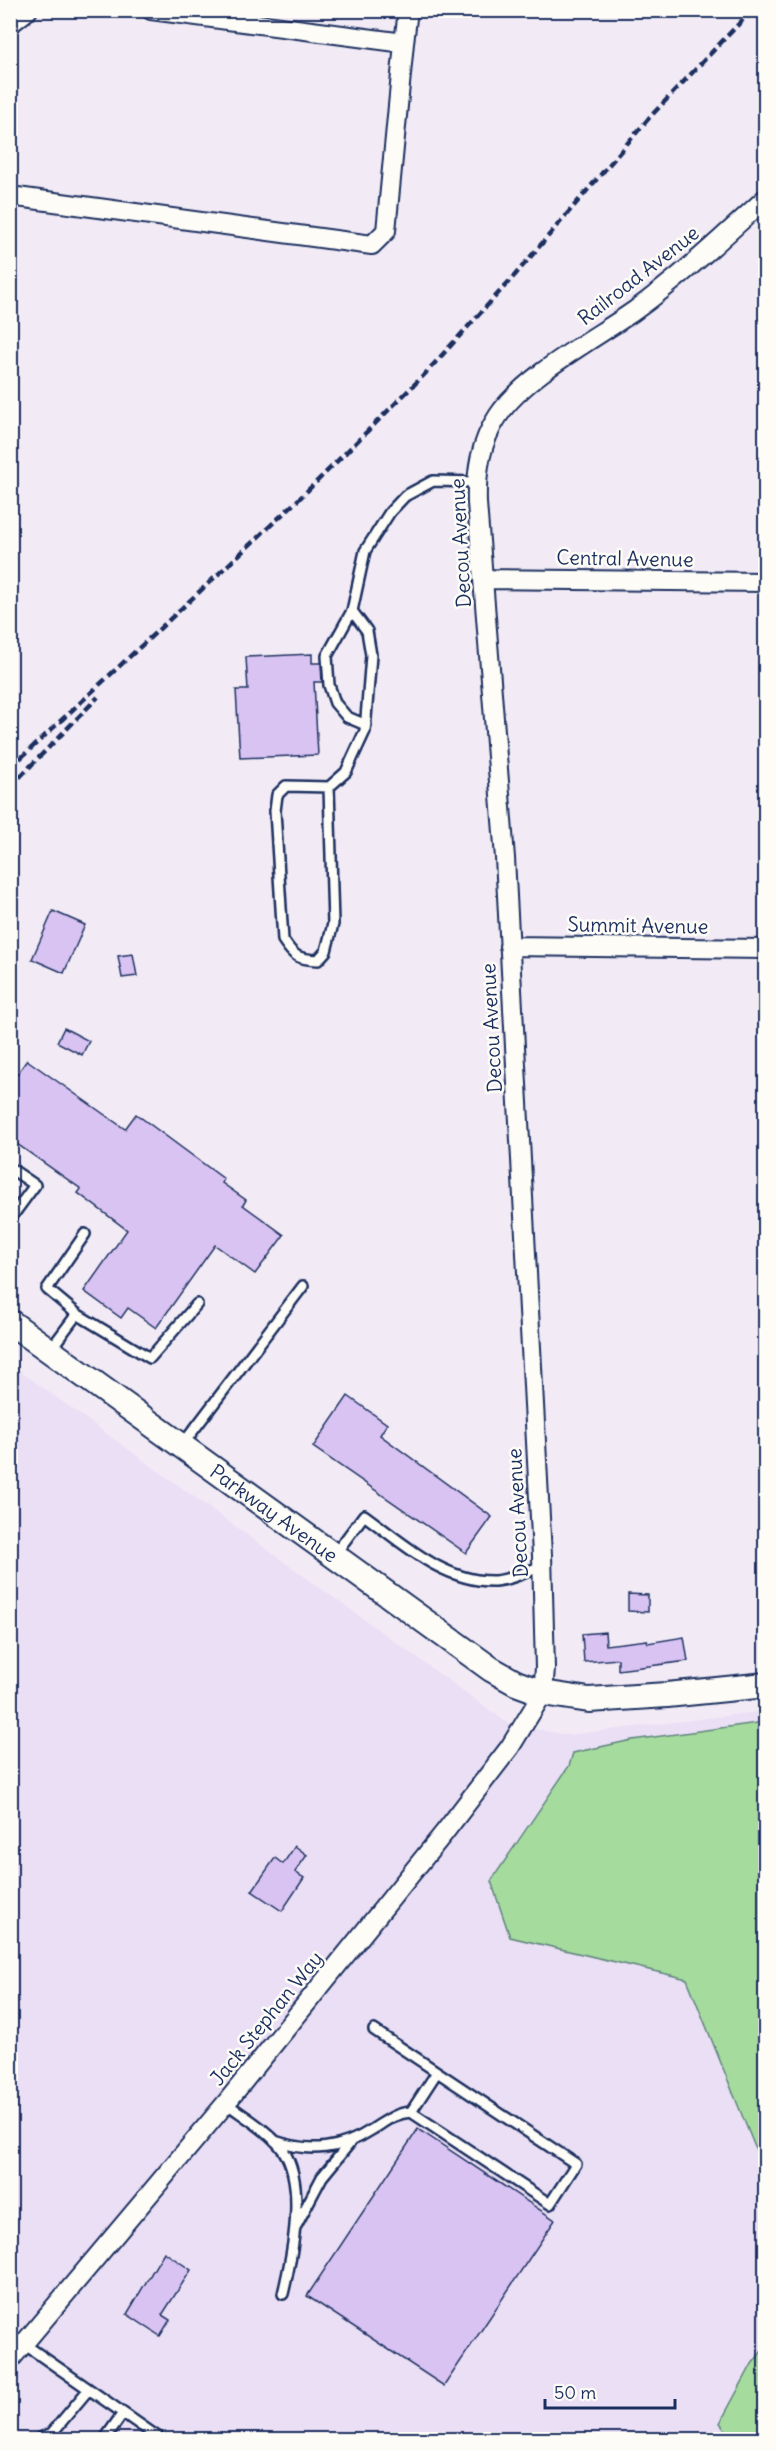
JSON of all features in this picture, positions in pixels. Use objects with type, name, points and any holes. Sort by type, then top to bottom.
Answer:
[{"type":"main road","name":"Parkway Avenue","points":[[10,1322],[491,1669],[516,1683],[543,1693],[589,1700],[765,1685]]},
{"type":"street","points":[[10,24],[28,10]]},
{"type":"street","points":[[151,10],[404,43]]},
{"type":"street","points":[[10,196],[372,245],[386,231],[408,10]]},
{"type":"street","name":"Railroad Avenue","points":[[533,380],[634,310],[694,263],[765,198]]},
{"type":"street","name":"Decou Avenue","points":[[533,380],[514,396],[498,416],[486,438],[479,460],[476,482],[505,858],[542,1566],[545,1668],[543,1693]]},
{"type":"street","name":"Central Avenue","points":[[483,579],[765,582]]},
{"type":"street","name":"Summit Avenue","points":[[509,946],[765,950]]},
{"type":"street","name":"Jack Stephan Way","points":[[10,2360],[226,2103],[452,1823],[510,1747],[543,1693]]},
{"type":"lane","points":[[366,725],[348,717],[335,703],[329,685],[327,656],[352,611],[365,551],[390,512],[405,496],[433,481],[476,482]]},
{"type":"lane","points":[[329,787],[332,931],[327,951],[318,960],[304,959],[292,954],[283,940],[275,811],[277,795],[286,786],[329,787],[346,772],[366,725],[371,655],[367,631],[352,611]]},
{"type":"lane","points":[[10,1168],[35,1185],[10,1219]]},
{"type":"lane","points":[[85,1234],[46,1289],[77,1314],[150,1358],[197,1304]]},
{"type":"lane","points":[[182,1446],[303,1286]]},
{"type":"lane","points":[[50,1350],[77,1314]]},
{"type":"lane","points":[[334,1556],[364,1515],[442,1570],[462,1576],[495,1582],[542,1566]]},
{"type":"lane","points":[[374,2030],[576,2164],[550,2204],[411,2112]]},
{"type":"lane","points":[[295,2228],[322,2177],[350,2143],[390,2117],[411,2112],[437,2072]]},
{"type":"lane","points":[[226,2103],[275,2141],[284,2152],[290,2166],[294,2189],[295,2228],[293,2250],[283,2294]]},
{"type":"lane","points":[[275,2141],[292,2147],[312,2149],[350,2143]]},
{"type":"lane","points":[[24,2344],[162,2439]]},
{"type":"lane","points":[[36,2439],[52,2433],[89,2389]]},
{"type":"lane","points":[[104,2439],[123,2413]]},
{"type":"shaded area","points":[[10,1364],[509,1724],[568,1735],[765,1711],[765,2439],[11,2439]]},
{"type":"green space","points":[[766,1722],[765,2172],[687,1979],[510,1937],[491,1881],[569,1766],[573,1753],[632,1740]]},
{"type":"green space","points":[[765,2347],[765,2439],[733,2439],[720,2423],[752,2364]]},
{"type":"building","points":[[312,654],[312,663],[321,663],[322,682],[314,682],[318,755],[240,758],[236,690],[248,690],[246,657]]},
{"type":"building","points":[[53,911],[85,925],[64,973],[32,959]]},
{"type":"building","points":[[133,954],[137,976],[122,978],[118,956]]},
{"type":"building","points":[[64,1028],[89,1041],[82,1055],[57,1042]]},
{"type":"building","points":[[27,1060],[125,1129],[136,1114],[224,1179],[222,1183],[246,1200],[243,1205],[284,1235],[255,1274],[215,1245],[156,1328],[128,1308],[121,1318],[84,1291],[127,1230],[78,1193],[81,1189],[10,1139],[10,1084]]},
{"type":"building","points":[[348,1396],[387,1424],[380,1435],[492,1517],[466,1553],[313,1447]]},
{"type":"building","points":[[628,1594],[648,1595],[648,1612],[628,1611]]},
{"type":"building","points":[[605,1632],[606,1645],[647,1640],[648,1643],[684,1637],[688,1661],[618,1670],[618,1659],[584,1662],[582,1634]]},
{"type":"building","points":[[295,1846],[307,1855],[295,1872],[304,1878],[282,1911],[252,1891],[275,1858],[283,1864]]},
{"type":"building","points":[[418,2129],[555,2220],[444,2386],[307,2296]]},
{"type":"building","points":[[164,2252],[191,2270],[162,2315],[170,2320],[160,2336],[127,2314]]},
{"type":"railway","points":[[10,768],[299,499],[423,376],[515,275],[649,118],[752,10]]},
{"type":"railway","points":[[10,787],[98,697]]}]
